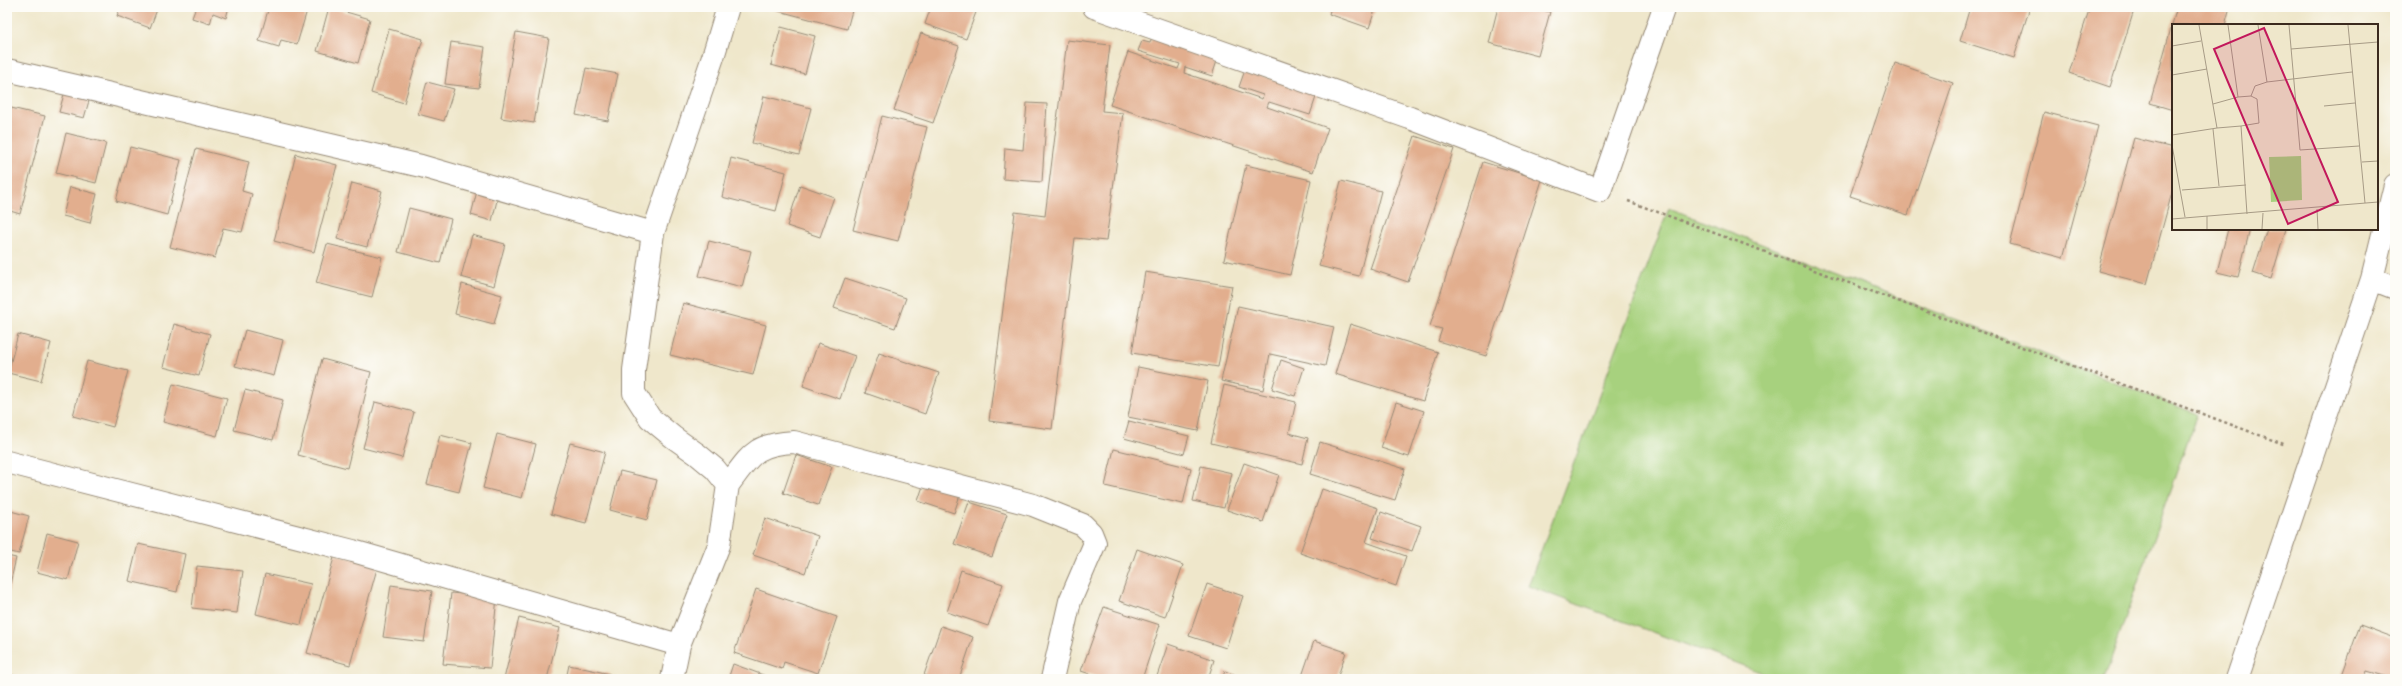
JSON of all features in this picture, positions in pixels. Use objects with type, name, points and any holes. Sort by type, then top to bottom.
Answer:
[{"type":"street","points":[[728,7],[713,57],[653,233],[634,370],[634,393],[650,418],[715,469],[728,485]]},
{"type":"street","points":[[1094,7],[1410,118],[1600,191],[1664,7]]},
{"type":"street","points":[[7,70],[421,166],[653,233]]},
{"type":"street","points":[[2238,679],[2372,280],[2395,185]]},
{"type":"street","points":[[2372,280],[2395,288]]},
{"type":"street","points":[[672,679],[679,645],[719,545],[728,485],[752,454],[772,443],[794,442],[1033,505],[1083,525],[1091,532],[1095,543],[1070,601],[1052,679]]},
{"type":"street","points":[[7,462],[353,551],[679,645]]},
{"type":"path","points":[[1600,191],[2313,455]]},
{"type":"green space","points":[[1669,208],[2197,414],[2104,679],[1779,679],[1528,586]]},
{"type":"building","points":[[120,7],[158,7],[150,28],[117,16]]},
{"type":"building","points":[[196,7],[229,7],[226,18],[213,13],[210,24],[192,18]]},
{"type":"building","points":[[269,7],[308,7],[297,44],[281,40],[279,47],[259,41]]},
{"type":"building","points":[[329,7],[370,19],[358,63],[317,51]]},
{"type":"building","points":[[764,7],[853,7],[847,29]]},
{"type":"building","points":[[931,7],[978,7],[966,39],[925,24]]},
{"type":"building","points":[[1331,7],[1376,7],[1369,28],[1329,14]]},
{"type":"building","points":[[1498,7],[1531,7],[1550,12],[1538,56],[1489,43]]},
{"type":"building","points":[[1970,7],[2030,7],[2014,58],[1960,41]]},
{"type":"building","points":[[2090,7],[2135,7],[2110,87],[2069,73]]},
{"type":"building","points":[[2177,7],[2230,7],[2225,24],[2172,24]]},
{"type":"building","points":[[2172,25],[2172,110],[2150,103]]},
{"type":"building","points":[[781,27],[815,36],[805,74],[771,65]]},
{"type":"building","points":[[389,29],[423,39],[404,103],[371,93]]},
{"type":"building","points":[[516,32],[549,38],[534,123],[501,118]]},
{"type":"building","points":[[921,33],[959,46],[933,123],[894,110]]},
{"type":"building","points":[[1153,33],[1219,55],[1212,76],[1185,67],[1184,73],[1262,99],[1263,95],[1239,87],[1245,70],[1317,94],[1310,115],[1269,102],[1267,107],[1328,128],[1313,172],[1110,105],[1128,52],[1178,69],[1180,64],[1138,51],[1142,41],[1150,43]]},
{"type":"building","points":[[1067,40],[1110,45],[1102,111],[1123,113],[1106,241],[1075,238],[1052,429],[989,421],[1015,212],[1045,216]]},
{"type":"building","points":[[451,42],[485,47],[479,88],[445,84]]},
{"type":"building","points":[[1895,63],[1953,83],[1908,215],[1850,196]]},
{"type":"building","points":[[586,68],[618,74],[608,121],[576,115]]},
{"type":"building","points":[[427,82],[454,89],[444,121],[418,114]]},
{"type":"building","points":[[66,87],[91,94],[84,118],[59,112]]},
{"type":"building","points":[[764,96],[811,108],[799,155],[752,143]]},
{"type":"building","points":[[1027,103],[1047,104],[1042,182],[1003,179],[1005,148],[1023,150]]},
{"type":"building","points":[[7,107],[45,116],[20,214],[7,210]]},
{"type":"building","points":[[2044,112],[2098,126],[2063,258],[2010,244]]},
{"type":"building","points":[[882,116],[927,127],[898,241],[853,230]]},
{"type":"building","points":[[66,133],[106,143],[96,183],[56,173]]},
{"type":"building","points":[[1415,136],[1454,149],[1408,282],[1370,269]]},
{"type":"building","points":[[2134,138],[2172,148],[2172,193],[2147,284],[2098,271]]},
{"type":"building","points":[[130,147],[181,160],[167,215],[116,201]]},
{"type":"building","points":[[196,149],[249,162],[242,191],[252,194],[242,232],[223,228],[215,258],[170,247]]},
{"type":"building","points":[[296,154],[337,165],[314,252],[274,241]]},
{"type":"building","points":[[731,158],[786,172],[776,211],[722,197]]},
{"type":"building","points":[[1483,162],[1542,180],[1486,356],[1438,341],[1442,329],[1430,326]]},
{"type":"building","points":[[1246,165],[1311,180],[1290,275],[1224,260]]},
{"type":"building","points":[[480,179],[501,184],[492,221],[471,215]]},
{"type":"building","points":[[1341,181],[1381,191],[1359,276],[1319,266]]},
{"type":"building","points":[[352,183],[382,191],[367,247],[337,239]]},
{"type":"building","points":[[800,185],[834,197],[820,237],[787,226]]},
{"type":"building","points":[[70,187],[97,194],[90,223],[63,216]]},
{"type":"building","points":[[409,208],[451,219],[440,263],[398,252]]},
{"type":"building","points":[[2228,230],[2250,230],[2238,277],[2217,272]]},
{"type":"building","points":[[2267,230],[2286,230],[2271,279],[2253,273]]},
{"type":"building","points":[[472,235],[505,244],[494,286],[461,277]]},
{"type":"building","points":[[709,241],[751,251],[742,287],[699,276]]},
{"type":"building","points":[[327,244],[382,257],[372,297],[316,283]]},
{"type":"building","points":[[1145,272],[1232,286],[1218,367],[1132,353]]},
{"type":"building","points":[[845,278],[906,298],[895,328],[834,308]]},
{"type":"building","points":[[462,284],[502,295],[494,324],[455,314]]},
{"type":"building","points":[[683,303],[766,325],[753,375],[670,355]]},
{"type":"building","points":[[1238,306],[1334,327],[1325,366],[1270,354],[1263,390],[1221,381]]},
{"type":"building","points":[[174,324],[210,334],[199,376],[163,367]]},
{"type":"building","points":[[1350,324],[1438,352],[1423,401],[1335,374]]},
{"type":"building","points":[[245,330],[283,340],[274,376],[235,366]]},
{"type":"building","points":[[18,334],[51,343],[41,381],[8,373]]},
{"type":"building","points":[[818,343],[855,356],[840,399],[803,386]]},
{"type":"building","points":[[879,353],[939,373],[925,414],[865,393]]},
{"type":"building","points":[[322,359],[371,372],[347,468],[298,455]]},
{"type":"building","points":[[1281,360],[1304,368],[1295,396],[1272,389]]},
{"type":"building","points":[[87,361],[128,371],[113,427],[73,416]]},
{"type":"building","points":[[1138,367],[1208,381],[1198,431],[1128,417]]},
{"type":"building","points":[[173,384],[227,398],[217,436],[163,422]]},
{"type":"building","points":[[1224,385],[1296,402],[1289,433],[1308,438],[1302,464],[1211,443]]},
{"type":"building","points":[[245,390],[283,400],[273,440],[234,430]]},
{"type":"building","points":[[375,402],[414,412],[402,458],[363,448]]},
{"type":"building","points":[[1396,402],[1424,411],[1409,457],[1381,448]]},
{"type":"building","points":[[1129,421],[1189,436],[1184,454],[1124,438]]},
{"type":"building","points":[[497,434],[536,444],[522,498],[483,488]]},
{"type":"building","points":[[440,435],[472,443],[459,492],[427,484]]},
{"type":"building","points":[[1320,442],[1405,469],[1395,500],[1310,474]]},
{"type":"building","points":[[570,443],[605,452],[586,523],[551,514]]},
{"type":"building","points":[[1114,449],[1191,468],[1183,504],[1105,486]]},
{"type":"building","points":[[796,455],[832,467],[818,505],[783,493]]},
{"type":"building","points":[[1244,463],[1279,475],[1263,522],[1227,510]]},
{"type":"building","points":[[1201,466],[1232,473],[1224,508],[1193,501]]},
{"type":"building","points":[[620,471],[657,480],[647,520],[610,510]]},
{"type":"building","points":[[928,471],[964,483],[954,513],[918,501]]},
{"type":"building","points":[[1322,489],[1378,508],[1366,542],[1406,556],[1396,586],[1300,553]]},
{"type":"building","points":[[969,502],[1007,514],[992,557],[954,544]]},
{"type":"building","points":[[7,510],[29,516],[19,554],[7,551]]},
{"type":"building","points":[[1381,512],[1421,526],[1412,551],[1372,538]]},
{"type":"building","points":[[765,518],[818,536],[805,573],[753,555]]},
{"type":"building","points":[[47,533],[78,541],[68,580],[37,572]]},
{"type":"building","points":[[138,544],[185,554],[177,592],[129,581]]},
{"type":"building","points":[[1137,549],[1183,565],[1165,617],[1119,601]]},
{"type":"building","points":[[335,554],[378,565],[350,665],[307,653]]},
{"type":"building","points":[[7,556],[16,558],[8,593],[7,593]]},
{"type":"building","points":[[197,566],[243,571],[237,613],[192,608]]},
{"type":"building","points":[[961,570],[1003,584],[988,626],[947,612]]},
{"type":"building","points":[[265,574],[311,584],[301,625],[256,614]]},
{"type":"building","points":[[1207,584],[1243,596],[1226,648],[1189,636]]},
{"type":"building","points":[[391,585],[432,591],[424,642],[383,637]]},
{"type":"building","points":[[756,589],[837,617],[818,673],[784,662],[782,669],[734,653]]},
{"type":"building","points":[[451,593],[497,597],[490,668],[443,664]]},
{"type":"building","points":[[1104,607],[1160,625],[1142,679],[1105,679],[1081,671]]},
{"type":"building","points":[[519,618],[560,628],[547,679],[504,679]]},
{"type":"building","points":[[2360,625],[2395,638],[2395,679],[2367,671],[2364,679],[2351,679],[2342,675]]},
{"type":"building","points":[[941,626],[973,637],[959,679],[934,679],[924,675]]},
{"type":"building","points":[[1314,641],[1346,652],[1337,679],[1313,679],[1302,676]]},
{"type":"building","points":[[1168,644],[1214,660],[1208,679],[1156,679]]},
{"type":"building","points":[[733,664],[774,679],[728,679]]},
{"type":"building","points":[[569,665],[610,674],[609,679],[566,679]]},
{"type":"building","points":[[1225,671],[1247,679],[1222,679]]},
{"type":"building","points":[[12,675],[24,678],[24,679],[11,679]]}]
